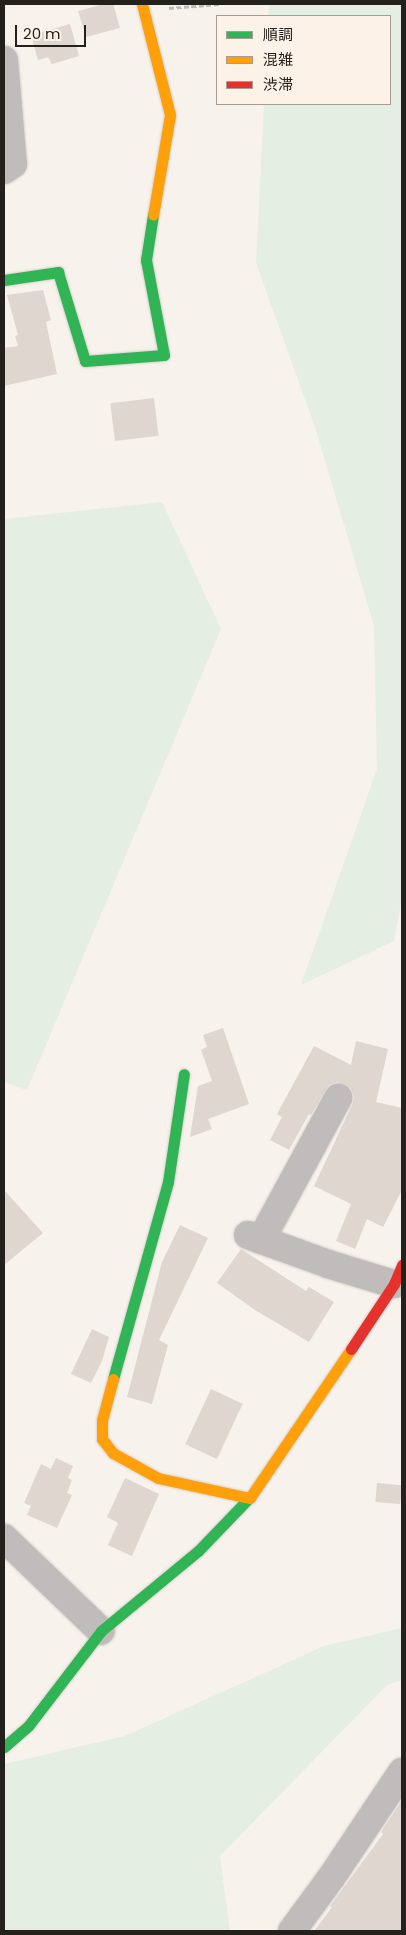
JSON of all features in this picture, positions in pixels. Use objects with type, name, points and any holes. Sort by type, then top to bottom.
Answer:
[{"type":"street","points":[[4,280],[58,272],[85,360],[164,355],[146,260],[170,115],[143,7]]},
{"type":"street","points":[[4,60],[13,164],[4,170]]},
{"type":"street","points":[[184,1074],[168,1182],[102,1420],[102,1439],[114,1453],[158,1478],[250,1498]]},
{"type":"street","points":[[4,1747],[30,1725],[101,1631],[198,1551],[250,1498],[398,1274],[328,1264],[255,1238],[338,1098]]},
{"type":"street","points":[[4,1538],[101,1631]]},
{"type":"street","points":[[292,1931],[331,1878],[402,1772]]},
{"type":"path","points":[[143,7],[220,4]]},
{"type":"shaded area","points":[[269,4],[402,4],[402,898],[394,941],[301,985],[377,769],[374,626],[315,427],[256,263],[264,105],[391,105],[391,15],[268,15]]},
{"type":"shaded area","points":[[162,502],[221,629],[27,1090],[4,1082],[4,519]]},
{"type":"shaded area","points":[[402,1628],[402,1680],[387,1685],[220,1856],[230,1931],[4,1931],[4,1764],[125,1736],[324,1646]]},
{"type":"building","points":[[104,4],[113,4],[120,28],[86,37],[78,11]]},
{"type":"building","points":[[70,24],[79,56],[52,64],[48,57],[38,60],[31,35]]},
{"type":"building","points":[[43,290],[51,320],[46,322],[57,374],[4,386],[4,348],[18,346],[15,336],[18,335],[7,295]]},
{"type":"building","points":[[154,398],[159,436],[115,441],[110,403]]},
{"type":"building","points":[[223,1028],[249,1104],[208,1119],[212,1129],[190,1137],[198,1086],[212,1081],[201,1050],[207,1047],[203,1035]]},
{"type":"building","points":[[356,1041],[388,1049],[376,1102],[402,1108],[402,1190],[383,1227],[367,1219],[355,1249],[336,1241],[351,1204],[314,1186],[352,1105],[354,1097],[351,1089],[338,1082],[329,1085],[311,1115],[309,1114],[289,1150],[270,1140],[282,1117],[277,1114],[314,1046],[351,1065]]},
{"type":"building","points":[[4,1190],[43,1233],[4,1265]]},
{"type":"building","points":[[180,1225],[208,1238],[159,1340],[168,1345],[152,1404],[127,1397],[162,1262]]},
{"type":"building","points":[[241,1249],[306,1291],[309,1287],[334,1302],[309,1342],[255,1310],[217,1283]]},
{"type":"building","points":[[92,1329],[109,1337],[102,1361],[91,1383],[71,1374]]},
{"type":"building","points":[[211,1389],[243,1404],[217,1459],[185,1444]]},
{"type":"building","points":[[56,1458],[73,1466],[68,1478],[72,1480],[67,1493],[72,1495],[57,1528],[27,1515],[31,1506],[24,1503],[41,1464],[51,1469]]},
{"type":"building","points":[[125,1478],[159,1494],[132,1556],[108,1545],[118,1523],[107,1517]]},
{"type":"building","points":[[377,1483],[402,1485],[400,1504],[375,1502]]},
{"type":"building","points":[[402,1800],[402,1931],[314,1931],[383,1834],[381,1832]]},
{"type":"traffic: fast","points":[[4,280],[58,272],[85,361],[164,355],[146,260],[153,215]]},
{"type":"traffic: fast","points":[[113,1379],[168,1182],[184,1074]]},
{"type":"traffic: fast","points":[[4,1747],[29,1725],[101,1631],[198,1551],[251,1496]]},
{"type":"traffic: slow","points":[[142,4],[170,115],[153,215]]},
{"type":"traffic: slow","points":[[251,1496],[351,1349]]},
{"type":"traffic: slow","points":[[113,1379],[102,1420],[102,1439],[113,1453],[158,1478],[250,1498]]},
{"type":"traffic: jam","points":[[351,1349],[394,1284],[402,1265]]}]
